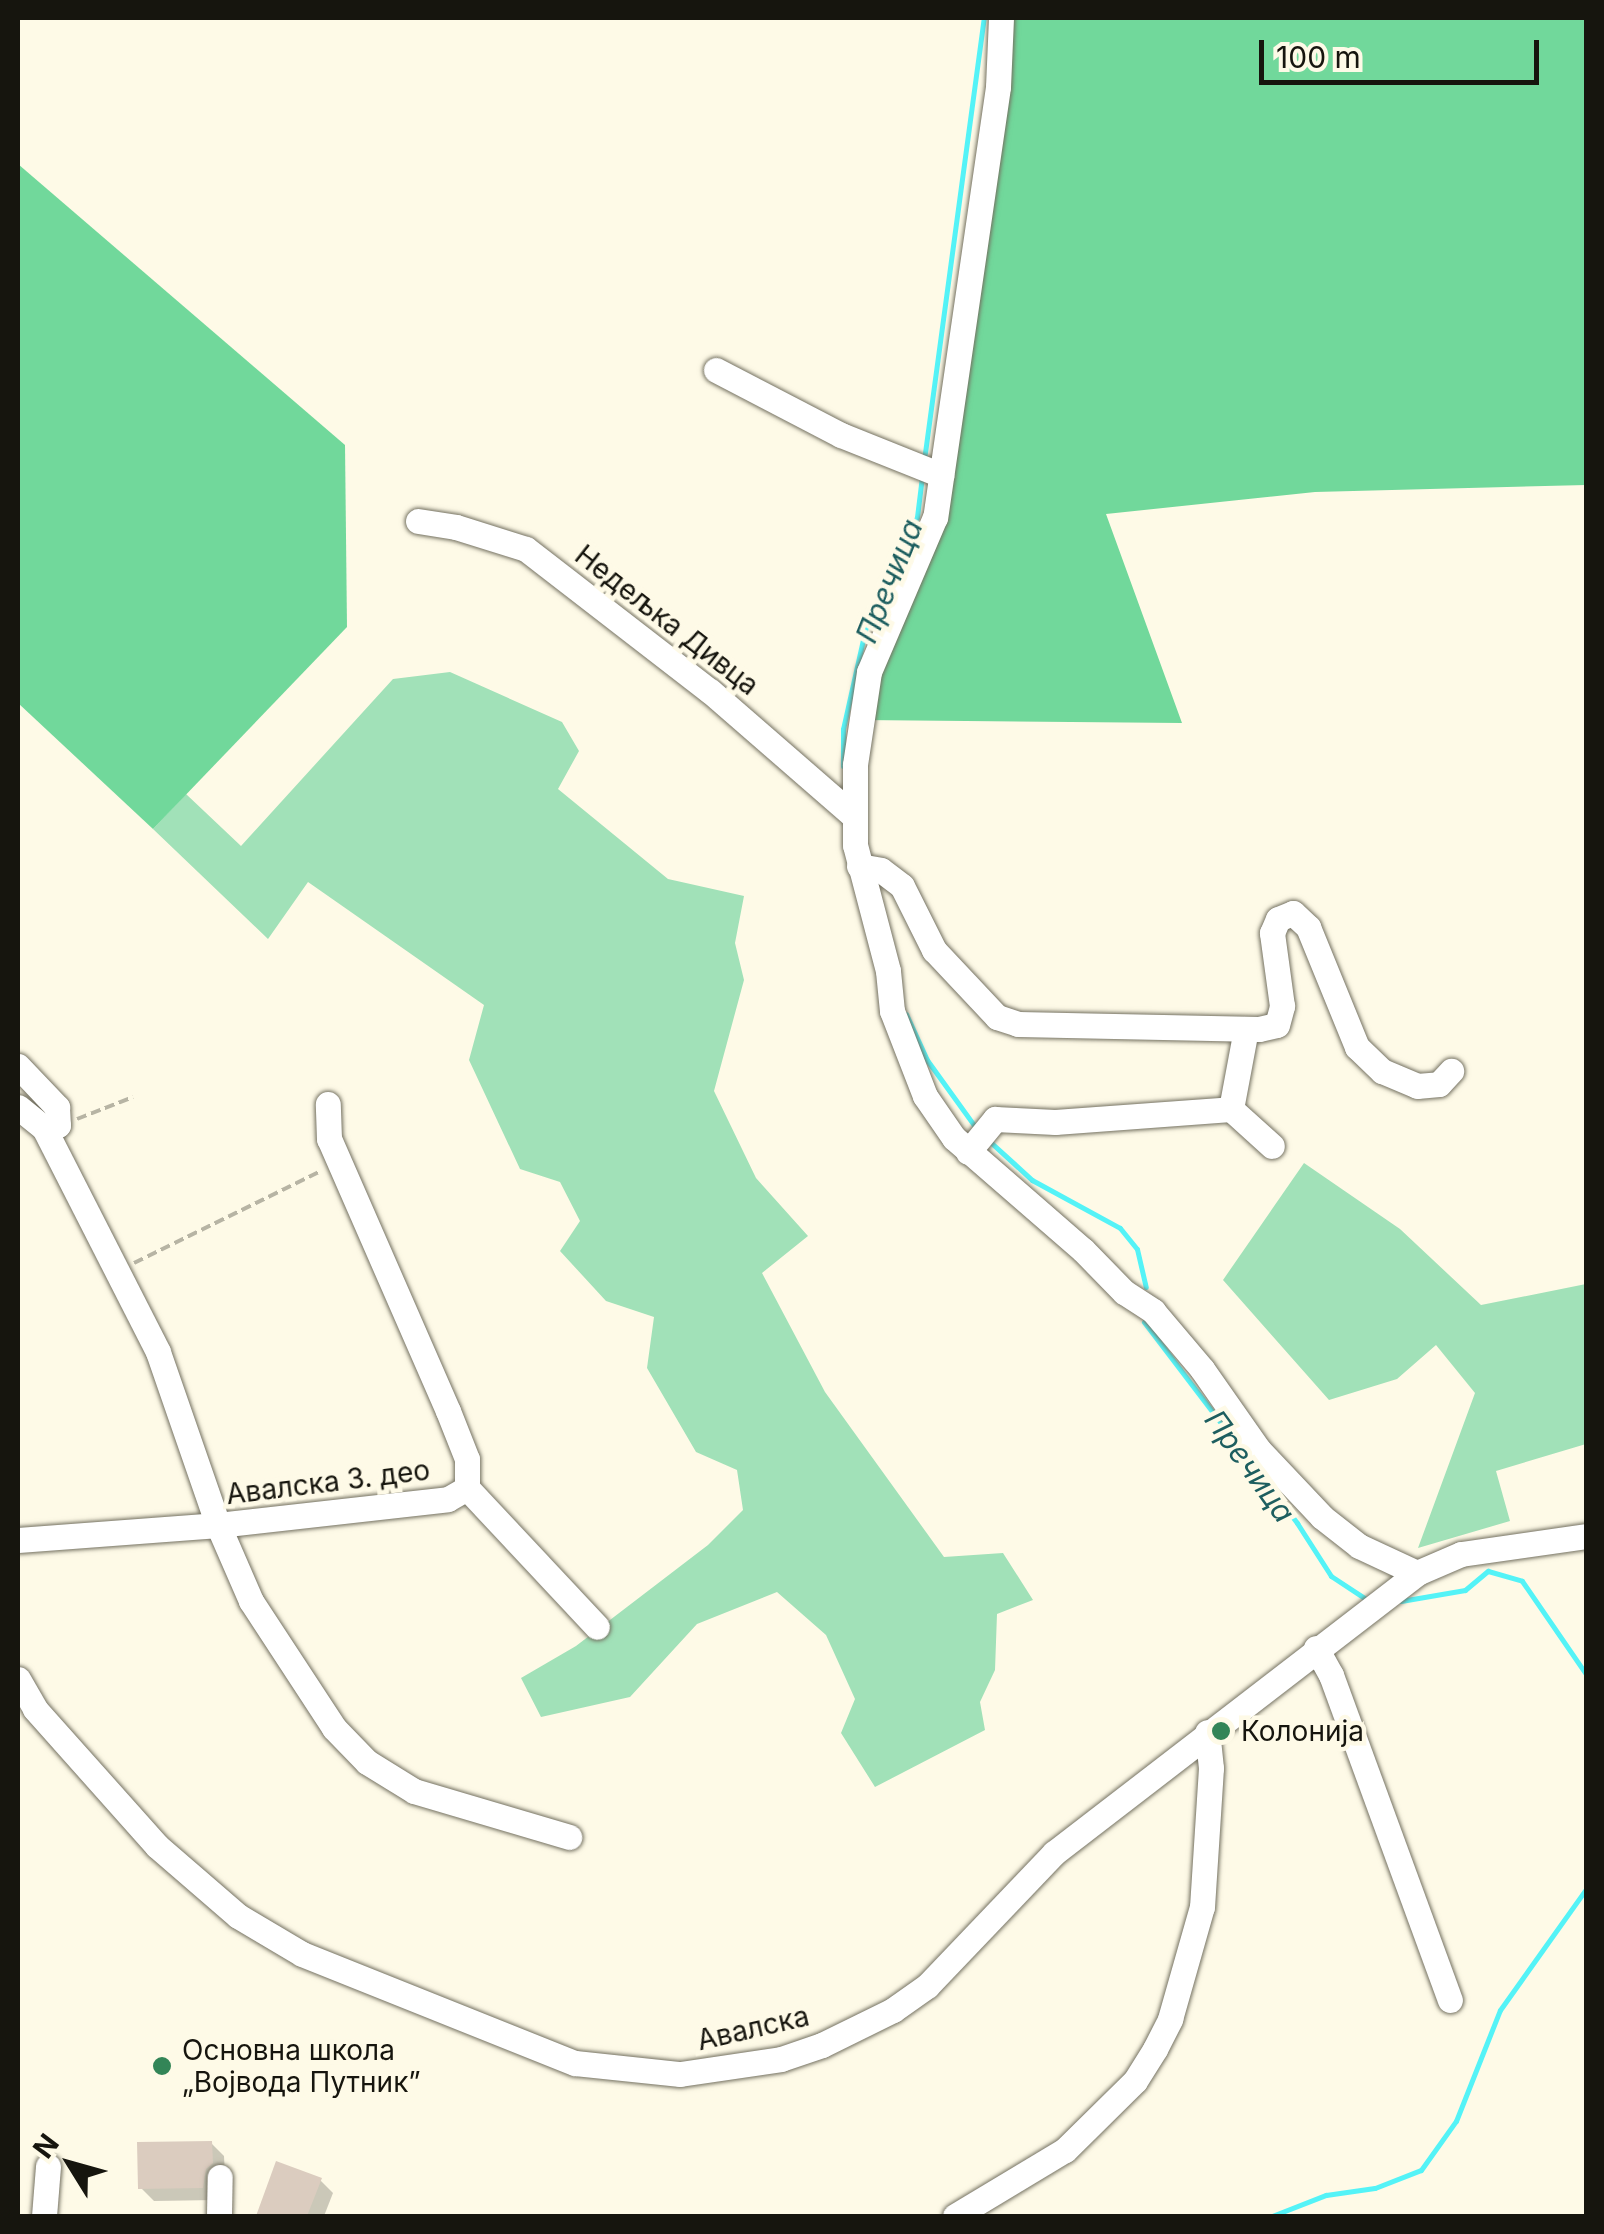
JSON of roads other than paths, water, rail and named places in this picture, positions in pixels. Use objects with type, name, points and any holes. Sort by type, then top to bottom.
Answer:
[{"type":"street","points":[[1001,18],[998,87],[929,471],[935,517],[869,672],[846,810],[888,970],[892,1011],[925,1096],[941,1123],[976,1139],[1124,1292],[1153,1311],[1202,1370],[1258,1449],[1322,1517],[1359,1546],[1416,1573]]},
{"type":"street","points":[[716,370],[840,435],[929,471]]},
{"type":"street","name":"Недељка Дивца","points":[[418,521],[456,527],[526,548],[710,690],[846,810]]},
{"type":"street","points":[[859,866],[881,870],[902,886],[934,950],[997,1018],[1018,1024],[1246,1029],[1277,1026],[1282,1006],[1272,934],[1278,920],[1293,913],[1308,926],[1357,1047],[1382,1071],[1418,1086],[1439,1084],[1451,1071]]},
{"type":"street","points":[[1231,1109],[1246,1029]]},
{"type":"street","points":[[18,1066],[57,1106],[51,1127]]},
{"type":"street","name":"Авалска 3. део","points":[[18,1540],[218,1525],[448,1499],[468,1488],[467,1459],[326,1128],[328,1104]]},
{"type":"street","points":[[18,1107],[51,1127],[116,1272],[158,1352],[218,1525],[268,1631],[334,1728],[367,1762],[414,1791],[568,1837]]},
{"type":"street","points":[[976,1139],[994,1118],[1056,1122],[1231,1109],[1272,1146]]},
{"type":"street","points":[[468,1488],[597,1627]]},
{"type":"street","name":"Авалска","points":[[18,1678],[36,1709],[157,1846],[238,1916],[302,1954],[575,2063],[680,2074],[781,2059],[835,2040],[893,2010],[927,1986],[1054,1853],[1416,1573],[1461,1554],[1586,1536]]},
{"type":"street","points":[[1316,1648],[1331,1675],[1450,2000]]},
{"type":"street","points":[[955,2216],[1065,2150],[1124,2094],[1170,2019],[1202,1907],[1210,1768],[1207,1732]]},
{"type":"street","points":[[44,2216],[48,2166]]},
{"type":"street","points":[[219,2216],[220,2177]]},
{"type":"waterway","name":"Пречица","points":[[924,460],[984,18]]},
{"type":"waterway","name":"Пречица","points":[[843,766],[843,729],[867,622],[917,517],[922,476]]},
{"type":"waterway","name":"Пречица","points":[[906,1014],[927,1060],[976,1128]]},
{"type":"waterway","name":"Пречица","points":[[987,1139],[1032,1180],[1120,1228],[1137,1249],[1146,1287]]},
{"type":"waterway","name":"Пречица","points":[[1144,1322],[1297,1523],[1331,1576],[1366,1599]]},
{"type":"waterway","name":"Пречица","points":[[1401,1601],[1465,1590],[1488,1571],[1522,1581],[1586,1674]]},
{"type":"waterway","points":[[1272,2216],[1326,2195],[1375,2188],[1421,2170],[1456,2121],[1500,2010],[1586,1889]]},
{"type":"place","name":"Колонија","points":[[1221,1731]]},
{"type":"place","name":"Основна школа „Војвода Путник”","points":[[162,2066]]}]
